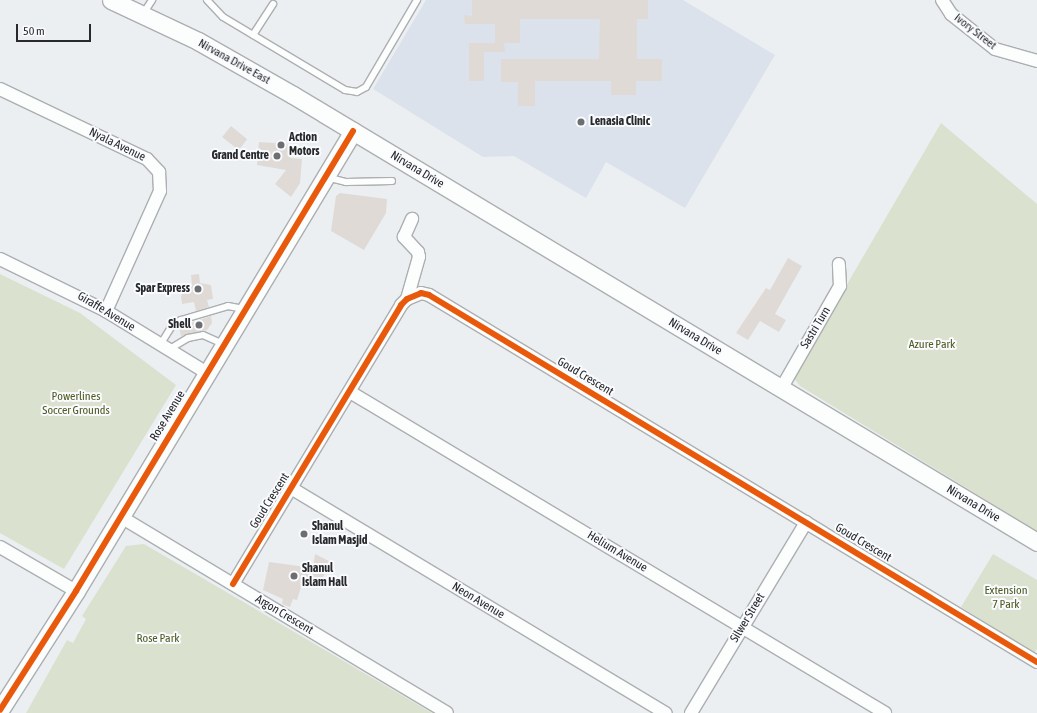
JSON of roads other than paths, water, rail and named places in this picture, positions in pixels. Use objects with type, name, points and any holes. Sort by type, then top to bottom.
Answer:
[{"type":"main road","name":"Nirvana Drive East","points":[[111,0],[147,7],[198,41],[353,132]]},
{"type":"main road","name":"Rose Avenue","points":[[0,710],[76,591],[353,132]]},
{"type":"main road","name":"Nirvana Drive","points":[[353,132],[1037,542]]},
{"type":"street","name":"Ivory Street","points":[[942,0],[951,14],[995,49],[1037,61]]},
{"type":"street","name":"Nyala Avenue","points":[[0,89],[147,159],[159,172],[160,190],[106,311]]},
{"type":"street","points":[[406,299],[419,257],[418,252],[404,237],[412,219]]},
{"type":"street","name":"Giraffe Avenue","points":[[0,259],[106,311],[207,373]]},
{"type":"street","name":"Sastri Turn","points":[[781,389],[840,286],[839,264]]},
{"type":"street","name":"Goud Crescent","points":[[233,584],[406,299],[421,293],[429,295],[1037,662]]},
{"type":"street","name":"Helium Avenue","points":[[350,392],[885,713]]},
{"type":"street","name":"Neon Avenue","points":[[291,488],[666,713]]},
{"type":"street","name":"Argon Crescent","points":[[121,517],[447,713]]},
{"type":"street","name":"Silwer Street","points":[[691,713],[806,522]]},
{"type":"street","points":[[0,546],[76,591]]},
{"type":"lane","points":[[206,0],[223,17],[345,90],[357,92],[366,87],[417,0]]},
{"type":"lane","points":[[253,35],[273,4]]},
{"type":"lane","points":[[325,177],[346,182],[392,181]]},
{"type":"lane","points":[[164,347],[172,326],[181,320],[228,306],[245,309]]},
{"type":"lane","points":[[164,347],[188,338],[203,335],[224,344]]},
{"type":"place","name":"Lenasia Clinic","points":[[581,122]]},
{"type":"place","name":"Action Motors","points":[[281,145]]},
{"type":"place","name":"Grand Centre","points":[[277,156]]},
{"type":"place","name":"Spar Express","points":[[198,289]]},
{"type":"place","name":"Shell","points":[[199,325]]},
{"type":"place","name":"Shanul Islam Masjid","points":[[304,534]]},
{"type":"place","name":"Shanul Islam Hall","points":[[294,576]]},
{"type":"park label","name":"Azure Park","points":[[932,345]]},
{"type":"park label","name":"Powerlines Soccer Grounds","points":[[76,404]]},
{"type":"park label","name":"Extension 7 Park","points":[[1006,598]]},
{"type":"park label","name":"Rose Park","points":[[158,639]]}]
